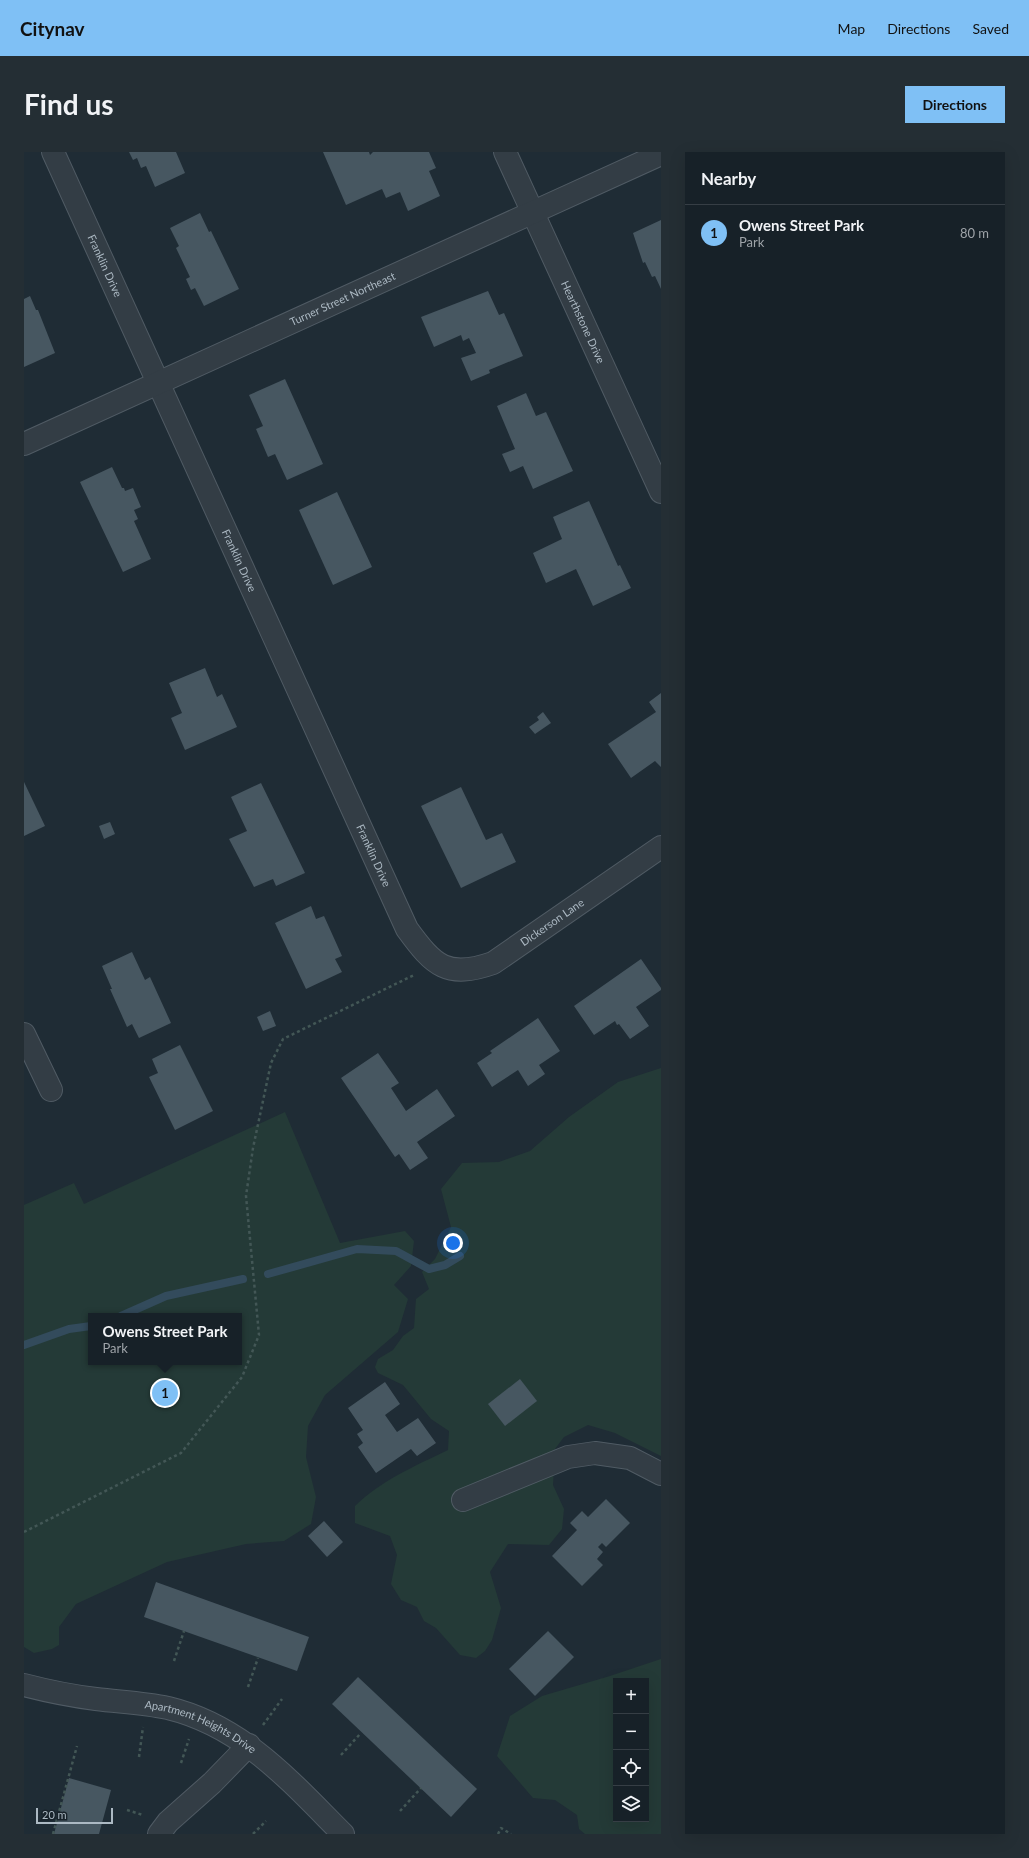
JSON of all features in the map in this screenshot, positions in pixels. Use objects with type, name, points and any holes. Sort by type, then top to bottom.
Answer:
[{"type":"street","name":"Franklin Drive","points":[[53,152],[407,929],[419,946],[436,963]]},
{"type":"street","name":"Hearthstone Drive","points":[[505,152],[661,492]]},
{"type":"street","name":"Turner Street Northeast","points":[[24,444],[661,154]]},
{"type":"street","name":"Dickerson Lane","points":[[436,963],[462,971],[493,963],[661,847]]},
{"type":"street","points":[[24,1034],[51,1090]]},
{"type":"street","points":[[463,1500],[568,1457],[595,1453],[630,1458],[661,1474]]},
{"type":"street","name":"Apartment Heights Drive","points":[[24,1685],[93,1698],[169,1708],[197,1718],[249,1745],[278,1768],[343,1834]]},
{"type":"street","points":[[159,1834],[168,1822],[212,1783],[249,1745]]},
{"type":"path","points":[[24,1532],[181,1453],[242,1377],[259,1335],[246,1196],[253,1148],[271,1063],[283,1039],[436,963]]},
{"type":"path","points":[[174,1661],[184,1631]]},
{"type":"path","points":[[248,1687],[258,1658]]},
{"type":"path","points":[[249,1745],[282,1699]]},
{"type":"path","points":[[139,1756],[146,1704]]},
{"type":"path","points":[[341,1755],[361,1733]]},
{"type":"path","points":[[54,1834],[77,1746]]},
{"type":"path","points":[[400,1811],[421,1788]]},
{"type":"path","points":[[254,1834],[266,1821]]},
{"type":"path","points":[[498,1834],[501,1828],[511,1834]]},
{"type":"green space","points":[[661,1068],[661,1456],[615,1433],[588,1425],[564,1437],[555,1449],[553,1485],[564,1509],[562,1529],[549,1545],[508,1544],[490,1572],[501,1608],[492,1640],[485,1651],[476,1658],[460,1655],[436,1628],[424,1621],[417,1607],[401,1600],[391,1584],[397,1555],[390,1536],[355,1523],[355,1506],[365,1497],[399,1474],[448,1450],[449,1431],[431,1419],[403,1385],[378,1373],[375,1367],[378,1359],[393,1350],[403,1336],[414,1328],[416,1299],[429,1289],[422,1272],[435,1259],[451,1227],[441,1189],[462,1163],[499,1162],[530,1151],[569,1117],[618,1082]]},
{"type":"green space","points":[[285,1112],[340,1243],[405,1231],[414,1241],[411,1266],[394,1285],[408,1299],[398,1332],[325,1395],[308,1426],[306,1457],[316,1497],[311,1524],[284,1541],[246,1544],[167,1562],[76,1604],[59,1627],[59,1645],[52,1649],[34,1653],[24,1647],[24,1205],[74,1183],[84,1204]]},
{"type":"green space","points":[[661,1659],[661,1834],[585,1834],[579,1829],[577,1815],[555,1800],[533,1798],[497,1756],[510,1716],[542,1696]]},
{"type":"building","points":[[129,152],[176,152],[185,173],[155,187],[146,166],[141,168],[137,158],[133,160]]},
{"type":"building","points":[[323,152],[369,152],[370,155],[373,152],[429,152],[436,168],[429,171],[440,196],[408,211],[400,192],[386,198],[382,189],[346,205]]},
{"type":"building","points":[[200,213],[209,232],[211,231],[239,289],[204,306],[195,288],[191,290],[186,279],[190,277],[176,248],[179,246],[170,228]]},
{"type":"building","points":[[661,220],[661,289],[655,276],[652,277],[645,262],[643,263],[633,233]]},
{"type":"building","points":[[488,291],[499,315],[504,313],[523,356],[489,370],[490,373],[471,381],[461,358],[476,353],[469,338],[463,341],[461,335],[434,347],[421,317]]},
{"type":"building","points":[[30,296],[36,310],[38,310],[55,353],[24,367],[24,299]]},
{"type":"building","points":[[285,379],[323,464],[287,480],[275,454],[268,457],[256,429],[263,426],[249,395]]},
{"type":"building","points":[[526,393],[536,416],[546,412],[573,471],[533,489],[523,466],[510,472],[502,454],[515,449],[497,406]]},
{"type":"building","points":[[112,467],[122,488],[124,488],[125,491],[133,488],[141,507],[134,510],[138,519],[134,521],[151,559],[123,572],[80,482]]},
{"type":"building","points":[[337,492],[372,567],[333,585],[299,510]]},
{"type":"building","points":[[589,501],[618,566],[620,565],[631,588],[593,606],[576,569],[546,583],[533,553],[562,539],[553,517]]},
{"type":"building","points":[[205,668],[217,697],[222,694],[237,727],[185,750],[171,718],[182,713],[169,683]]},
{"type":"building","points":[[661,693],[661,767],[655,761],[631,778],[608,744],[656,712],[649,702]]},
{"type":"building","points":[[543,712],[551,723],[535,734],[529,727],[539,720],[537,717]]},
{"type":"building","points":[[24,782],[45,826],[24,836]]},
{"type":"building","points":[[261,783],[305,873],[276,886],[273,879],[254,887],[229,839],[247,831],[231,797]]},
{"type":"building","points":[[461,787],[486,840],[502,833],[516,862],[461,888],[421,806]]},
{"type":"building","points":[[110,822],[115,834],[104,839],[99,826]]},
{"type":"building","points":[[311,906],[316,919],[324,916],[342,956],[335,959],[342,972],[306,989],[275,923]]},
{"type":"building","points":[[132,952],[145,980],[150,977],[171,1023],[139,1038],[132,1024],[127,1027],[110,989],[112,989],[102,966]]},
{"type":"building","points":[[641,959],[661,988],[661,990],[636,1007],[649,1026],[630,1039],[615,1021],[594,1035],[574,1006]]},
{"type":"building","points":[[270,1011],[276,1026],[263,1031],[257,1017]]},
{"type":"building","points":[[538,1018],[560,1051],[539,1065],[545,1074],[528,1086],[518,1070],[492,1087],[477,1063],[492,1053],[490,1051]]},
{"type":"building","points":[[180,1045],[213,1111],[175,1130],[149,1077],[158,1073],[152,1059]]},
{"type":"building","points":[[378,1053],[399,1083],[391,1088],[406,1111],[437,1089],[455,1116],[417,1142],[428,1158],[410,1170],[399,1154],[395,1157],[341,1078]]},
{"type":"building","points":[[520,1379],[537,1401],[505,1426],[488,1404]]},
{"type":"building","points":[[385,1382],[400,1404],[385,1415],[397,1432],[418,1418],[436,1443],[417,1456],[411,1449],[376,1473],[358,1447],[363,1443],[357,1434],[363,1430],[348,1408]]},
{"type":"building","points":[[606,1499],[630,1523],[606,1547],[602,1543],[598,1547],[603,1552],[597,1559],[603,1565],[582,1586],[552,1556],[577,1530],[570,1523],[582,1511],[588,1517]]},
{"type":"building","points":[[324,1521],[343,1542],[327,1557],[308,1536]]},
{"type":"building","points":[[156,1582],[309,1637],[297,1671],[144,1617]]},
{"type":"building","points":[[548,1631],[574,1657],[535,1696],[509,1669]]},
{"type":"building","points":[[358,1677],[477,1789],[451,1817],[332,1704]]},
{"type":"building","points":[[69,1778],[111,1790],[99,1834],[54,1834]]},
{"type":"waterway","points":[[268,1274],[357,1249],[396,1251],[429,1269],[445,1265],[460,1256]]},
{"type":"waterway","points":[[128,1313],[166,1296],[243,1279]]},
{"type":"waterway","points":[[24,1345],[69,1329],[88,1326]]},
{"type":"place","name":"Owens Street Park","points":[[165,1393]]}]
